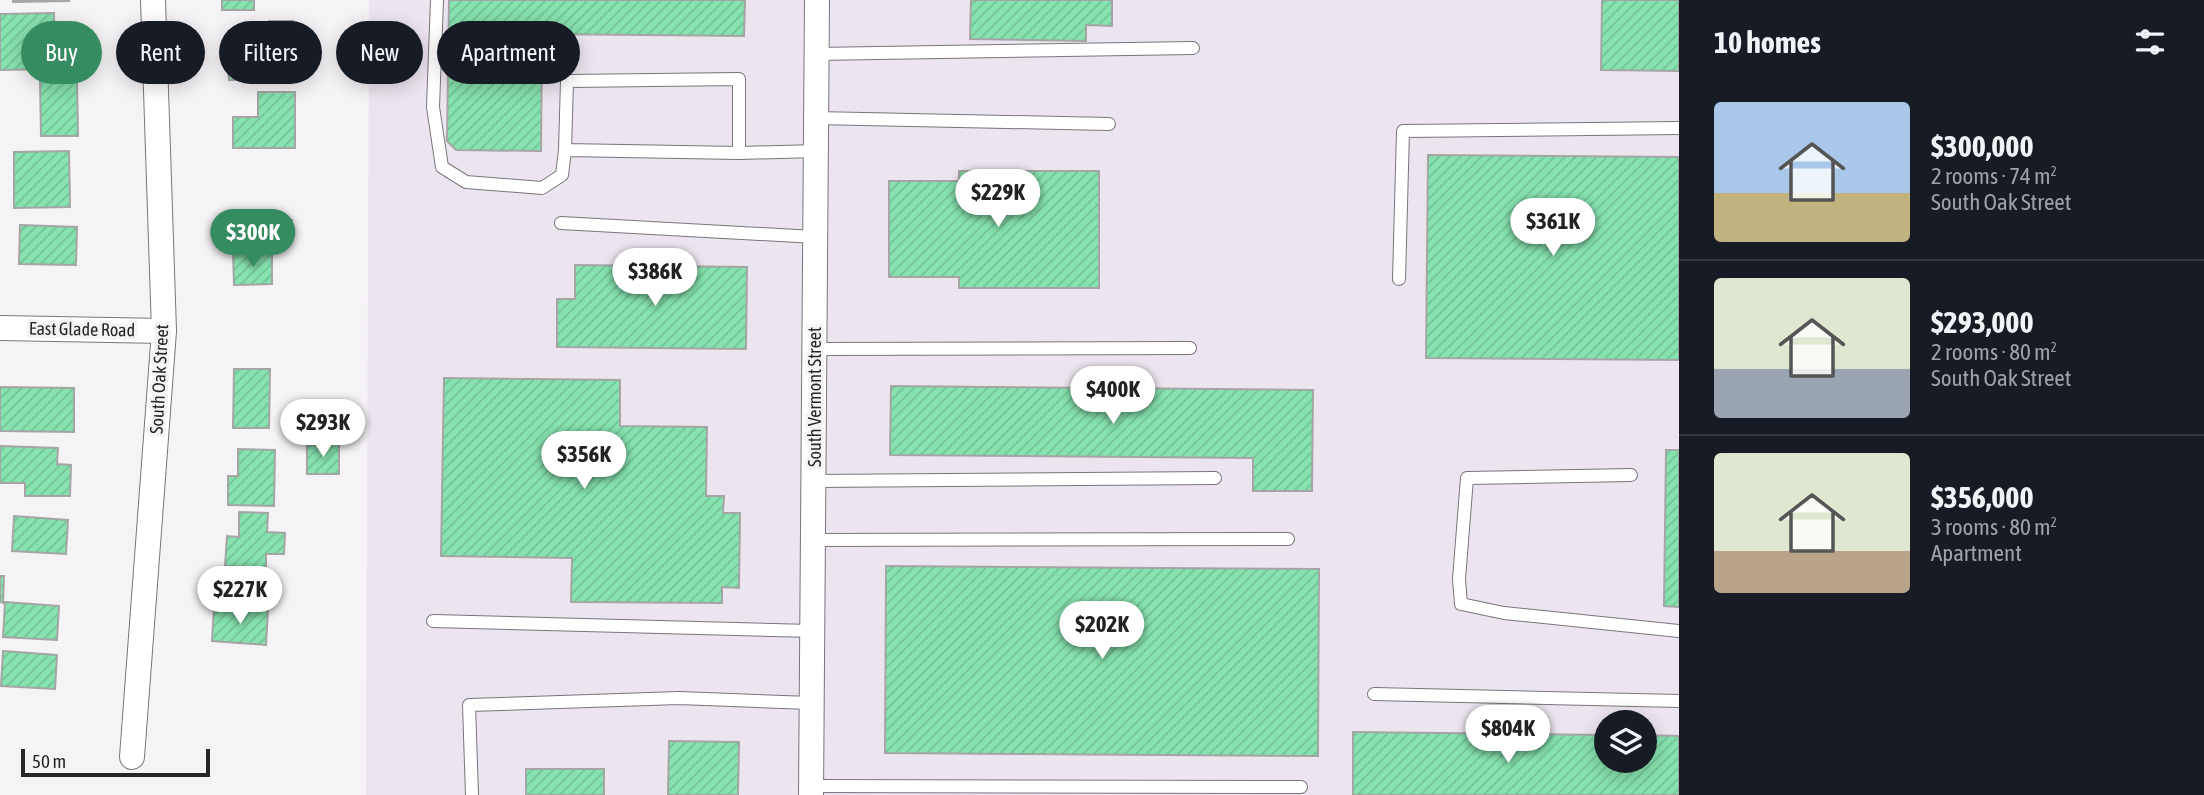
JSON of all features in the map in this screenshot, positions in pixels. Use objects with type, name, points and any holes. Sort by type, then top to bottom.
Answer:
[{"type":"street","name":"South Oak Street","points":[[132,757],[164,331],[153,0]]},
{"type":"street","name":"South Vermont Street","points":[[811,791],[817,0]]},
{"type":"street","name":"East Glade Road","points":[[0,328],[164,331]]},
{"type":"lane","points":[[437,0],[433,107],[442,167],[466,182],[542,188],[562,175],[567,81],[739,79],[739,153]]},
{"type":"lane","points":[[816,54],[1193,48]]},
{"type":"lane","points":[[816,118],[1109,124]]},
{"type":"lane","points":[[1399,279],[1403,131],[1679,128]]},
{"type":"lane","points":[[565,150],[739,153],[816,151]]},
{"type":"lane","points":[[561,223],[815,237]]},
{"type":"lane","points":[[814,349],[1190,348]]},
{"type":"lane","points":[[1631,475],[1467,478],[1459,579],[1461,604],[1504,613],[1679,631]]},
{"type":"lane","points":[[813,481],[1215,478]]},
{"type":"lane","points":[[813,540],[1288,539]]},
{"type":"lane","points":[[433,621],[812,631]]},
{"type":"lane","points":[[1374,694],[1679,701]]},
{"type":"lane","points":[[472,795],[469,705],[679,698],[811,703]]},
{"type":"lane","points":[[811,791],[1301,787]]},
{"type":"shaded area","points":[[369,0],[1679,0],[1679,795],[366,795],[369,84],[423,84],[423,21],[369,21]]},
{"type":"building","points":[[69,0],[69,1],[13,2]]},
{"type":"building","points":[[222,0],[254,0],[254,10],[222,10]]},
{"type":"building","points":[[449,0],[745,0],[744,36],[580,34],[580,21],[449,21]]},
{"type":"building","points":[[971,0],[1112,0],[1112,26],[1086,25],[1086,41],[970,39]]},
{"type":"building","points":[[1602,0],[1679,0],[1679,71],[1601,70]]},
{"type":"building","points":[[54,13],[54,21],[21,21],[21,70],[0,70],[0,14]]},
{"type":"building","points":[[40,84],[77,84],[78,136],[41,136]]},
{"type":"building","points":[[448,84],[542,84],[541,151],[456,150],[447,141]]},
{"type":"building","points":[[258,92],[295,92],[295,148],[233,148],[233,117],[258,117]]},
{"type":"building","points":[[69,151],[70,207],[14,208],[14,152]]},
{"type":"building","points":[[1428,155],[1679,157],[1679,360],[1426,358]]},
{"type":"building","points":[[959,171],[1099,171],[1099,288],[959,288],[959,277],[889,277],[889,181],[959,181]]},
{"type":"building","points":[[260,219],[292,220],[291,244],[260,243]]},
{"type":"building","points":[[20,225],[77,227],[76,265],[19,264]]},
{"type":"building","points":[[233,254],[272,254],[272,284],[234,285]]},
{"type":"building","points":[[575,265],[747,267],[746,349],[557,347],[557,299],[575,299]]},
{"type":"building","points":[[234,369],[270,369],[269,428],[233,428]]},
{"type":"building","points":[[444,378],[620,380],[620,426],[707,427],[706,496],[724,496],[723,513],[740,513],[739,588],[722,587],[722,603],[571,602],[572,558],[441,556]]},
{"type":"building","points":[[891,386],[1313,390],[1312,491],[1253,491],[1253,458],[890,455]]},
{"type":"building","points":[[0,387],[74,388],[74,432],[0,431]]},
{"type":"building","points":[[339,444],[339,474],[307,474],[307,445]]},
{"type":"building","points":[[0,446],[58,448],[57,464],[71,465],[70,496],[25,496],[25,483],[0,483]]},
{"type":"building","points":[[238,449],[275,450],[274,506],[228,505],[228,476],[238,476]]},
{"type":"building","points":[[1666,450],[1679,450],[1679,607],[1664,606]]},
{"type":"building","points":[[239,512],[268,513],[267,532],[285,533],[284,554],[266,554],[266,568],[225,566],[227,536],[239,537]]},
{"type":"building","points":[[14,516],[68,520],[66,554],[12,551]]},
{"type":"building","points":[[886,566],[1319,569],[1318,756],[885,753]]},
{"type":"building","points":[[0,576],[4,576],[3,603],[0,602]]},
{"type":"building","points":[[5,602],[59,606],[57,640],[3,637]]},
{"type":"building","points":[[214,607],[268,610],[266,645],[212,641]]},
{"type":"building","points":[[3,651],[57,655],[55,689],[1,686]]},
{"type":"building","points":[[1353,732],[1594,735],[1594,773],[1657,773],[1657,735],[1679,736],[1679,795],[1353,795]]},
{"type":"building","points":[[669,741],[739,742],[738,795],[668,795]]},
{"type":"building","points":[[526,769],[604,769],[604,795],[526,795]]}]
